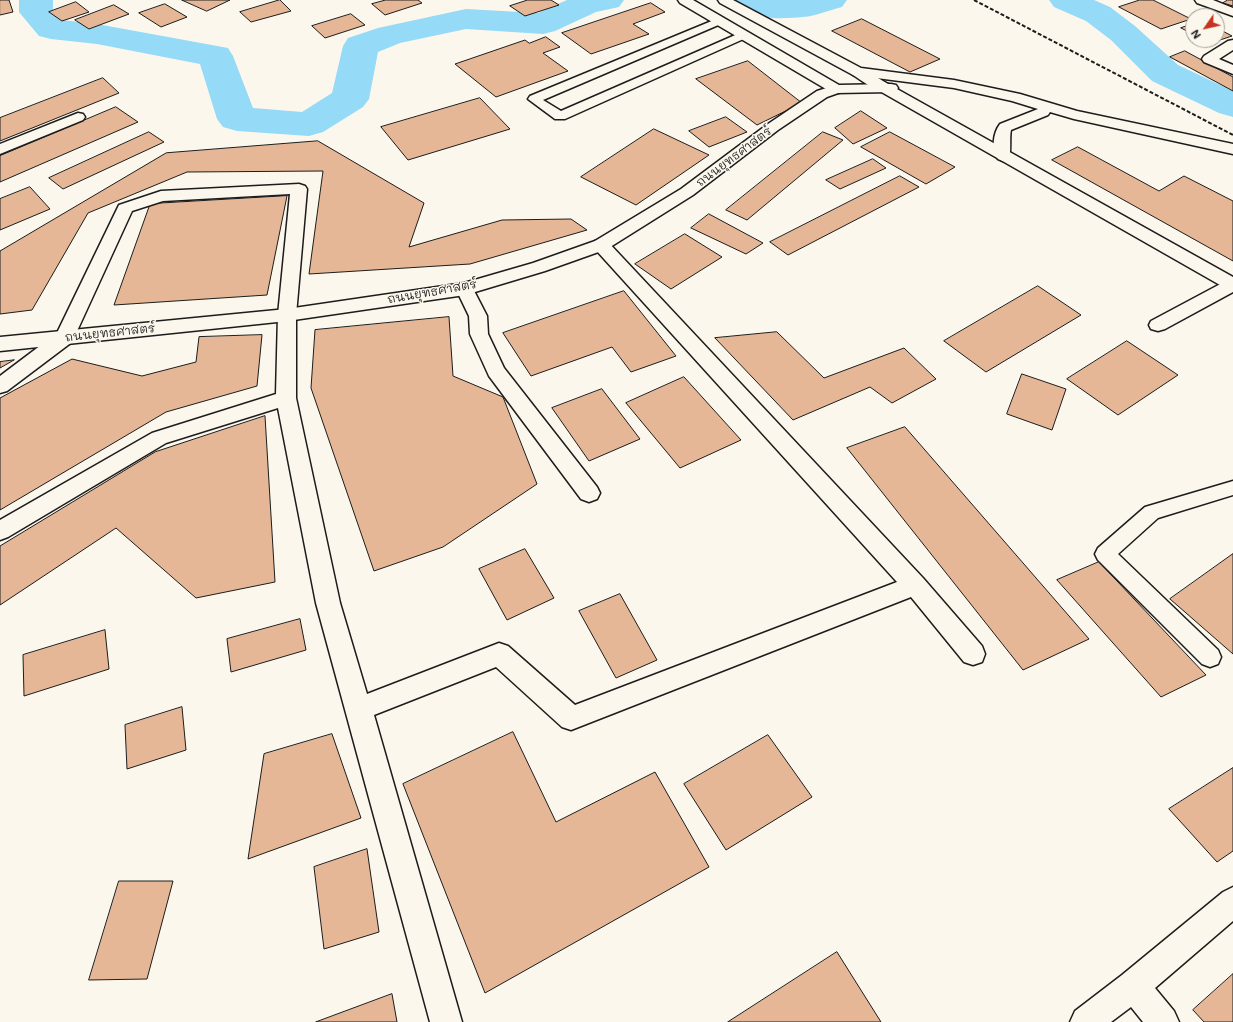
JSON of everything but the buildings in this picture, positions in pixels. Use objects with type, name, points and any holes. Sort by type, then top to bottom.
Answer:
[{"type":"street","points":[[684,0],[836,89],[883,87],[1043,112],[1074,115]]},
{"type":"street","points":[[1201,0],[1233,12]]},
{"type":"street","points":[[727,1],[858,72],[1003,156],[1233,285]]},
{"type":"street","points":[[806,44],[885,66],[927,81]]},
{"type":"street","points":[[1233,44],[1209,60],[1233,70]]},
{"type":"street","points":[[858,72],[954,84],[1015,97],[1074,115],[1233,149]]},
{"type":"street","name":"ถนนยุทธศาสตร์","points":[[0,344],[287,315],[466,289],[538,267],[601,245],[687,192],[773,128],[822,94],[836,89]]},
{"type":"street","points":[[1003,156],[1001,146],[1002,134],[1005,127],[1043,112]]},
{"type":"street","points":[[0,149],[78,117]]},
{"type":"street","points":[[0,386],[65,337],[125,208],[161,196],[299,188],[287,315],[286,398],[328,603],[446,1022]]},
{"type":"street","points":[[601,245],[915,585],[973,654]]},
{"type":"street","points":[[1158,324],[1233,285]]},
{"type":"street","points":[[466,289],[478,316],[479,334],[496,371],[588,493]]},
{"type":"street","points":[[0,531],[159,438],[286,398]]},
{"type":"street","points":[[359,709],[499,654],[571,718],[915,585]]},
{"type":"street","points":[[1086,1022],[1133,986],[1233,902]]},
{"type":"street","points":[[1133,986],[1163,1022]]},
{"type":"lane","points":[[719,21],[534,98],[560,116],[744,35]]},
{"type":"lane","points":[[1210,657],[1105,554],[1152,512],[1233,488]]},
{"type":"water","points":[[1180,73],[1233,96],[1233,115],[1165,79]]},
{"type":"waterway","points":[[36,0],[36,12],[51,29],[97,34],[215,56],[237,119],[309,124],[350,99],[361,46],[390,35],[466,19],[543,24],[586,4],[607,0]]},
{"type":"waterway","points":[[748,0],[768,8],[804,7],[830,0]]},
{"type":"waterway","points":[[1066,0],[1098,14],[1123,33],[1165,73],[1233,105]]},
{"type":"railway","points":[[974,0],[1233,135]]}]
